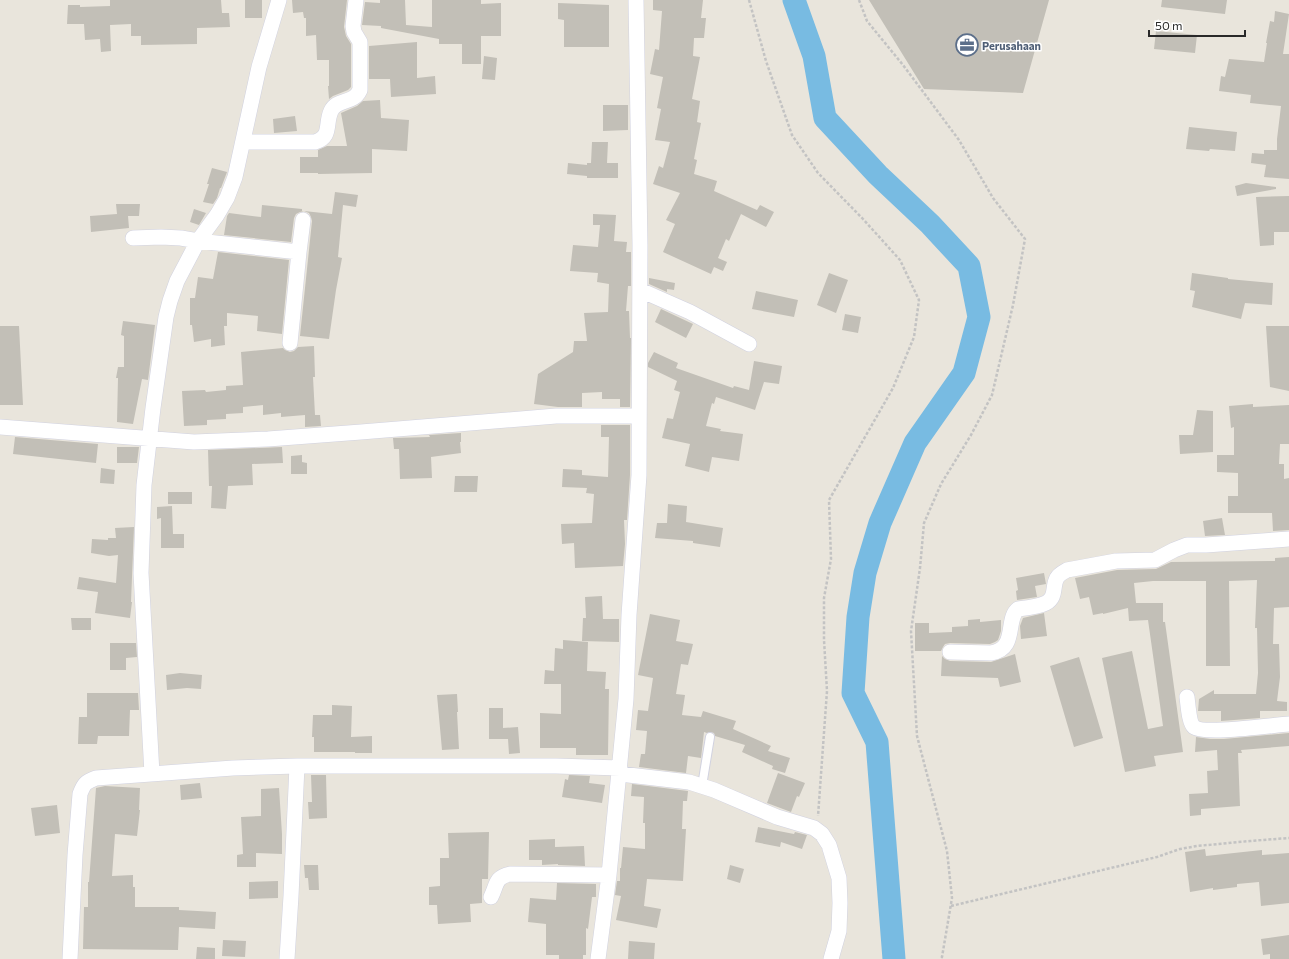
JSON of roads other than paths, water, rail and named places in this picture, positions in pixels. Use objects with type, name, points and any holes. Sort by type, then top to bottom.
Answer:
[{"type":"street","points":[[152,774],[141,573],[144,486],[159,364],[170,301],[177,280],[198,241],[217,216],[227,198],[234,177],[259,67],[279,0]]},
{"type":"street","points":[[243,142],[315,142],[324,138],[331,111],[337,105],[358,96],[360,90],[360,42],[354,32],[353,26],[356,0]]},
{"type":"street","points":[[598,959],[620,771],[626,699],[629,616],[639,475],[638,416],[640,389],[640,238],[636,0]]},
{"type":"street","points":[[290,343],[303,220]]},
{"type":"street","points":[[133,238],[181,238],[299,252]]},
{"type":"street","points":[[640,290],[690,312],[748,344]]},
{"type":"street","points":[[0,427],[194,442],[268,439],[556,416],[638,416]]},
{"type":"street","points":[[950,652],[991,653],[1001,650],[1010,635],[1014,612],[1018,609],[1046,603],[1052,598],[1055,591],[1057,578],[1060,574],[1067,570],[1116,562],[1155,560],[1187,545],[1289,539]]},
{"type":"street","points":[[1187,697],[1191,723],[1200,730],[1289,724]]},
{"type":"street","points":[[286,959],[292,896],[297,766]]},
{"type":"street","points":[[70,959],[75,855],[80,794],[84,785],[88,781],[96,778],[233,768],[297,766],[556,766],[620,771],[689,782],[714,790],[777,817],[814,828],[822,834],[829,845],[839,878],[839,931],[831,959]]},
{"type":"street","points":[[491,897],[503,875],[609,874]]},
{"type":"lane","points":[[702,786],[710,737]]},
{"type":"waterway","points":[[794,0],[814,56],[825,118],[878,175],[930,224],[969,266],[979,317],[964,373],[915,443],[880,523],[865,573],[858,617],[853,693],[877,742],[894,959]]},
{"type":"place","name":"Perusahaan","points":[[967,45]]}]
